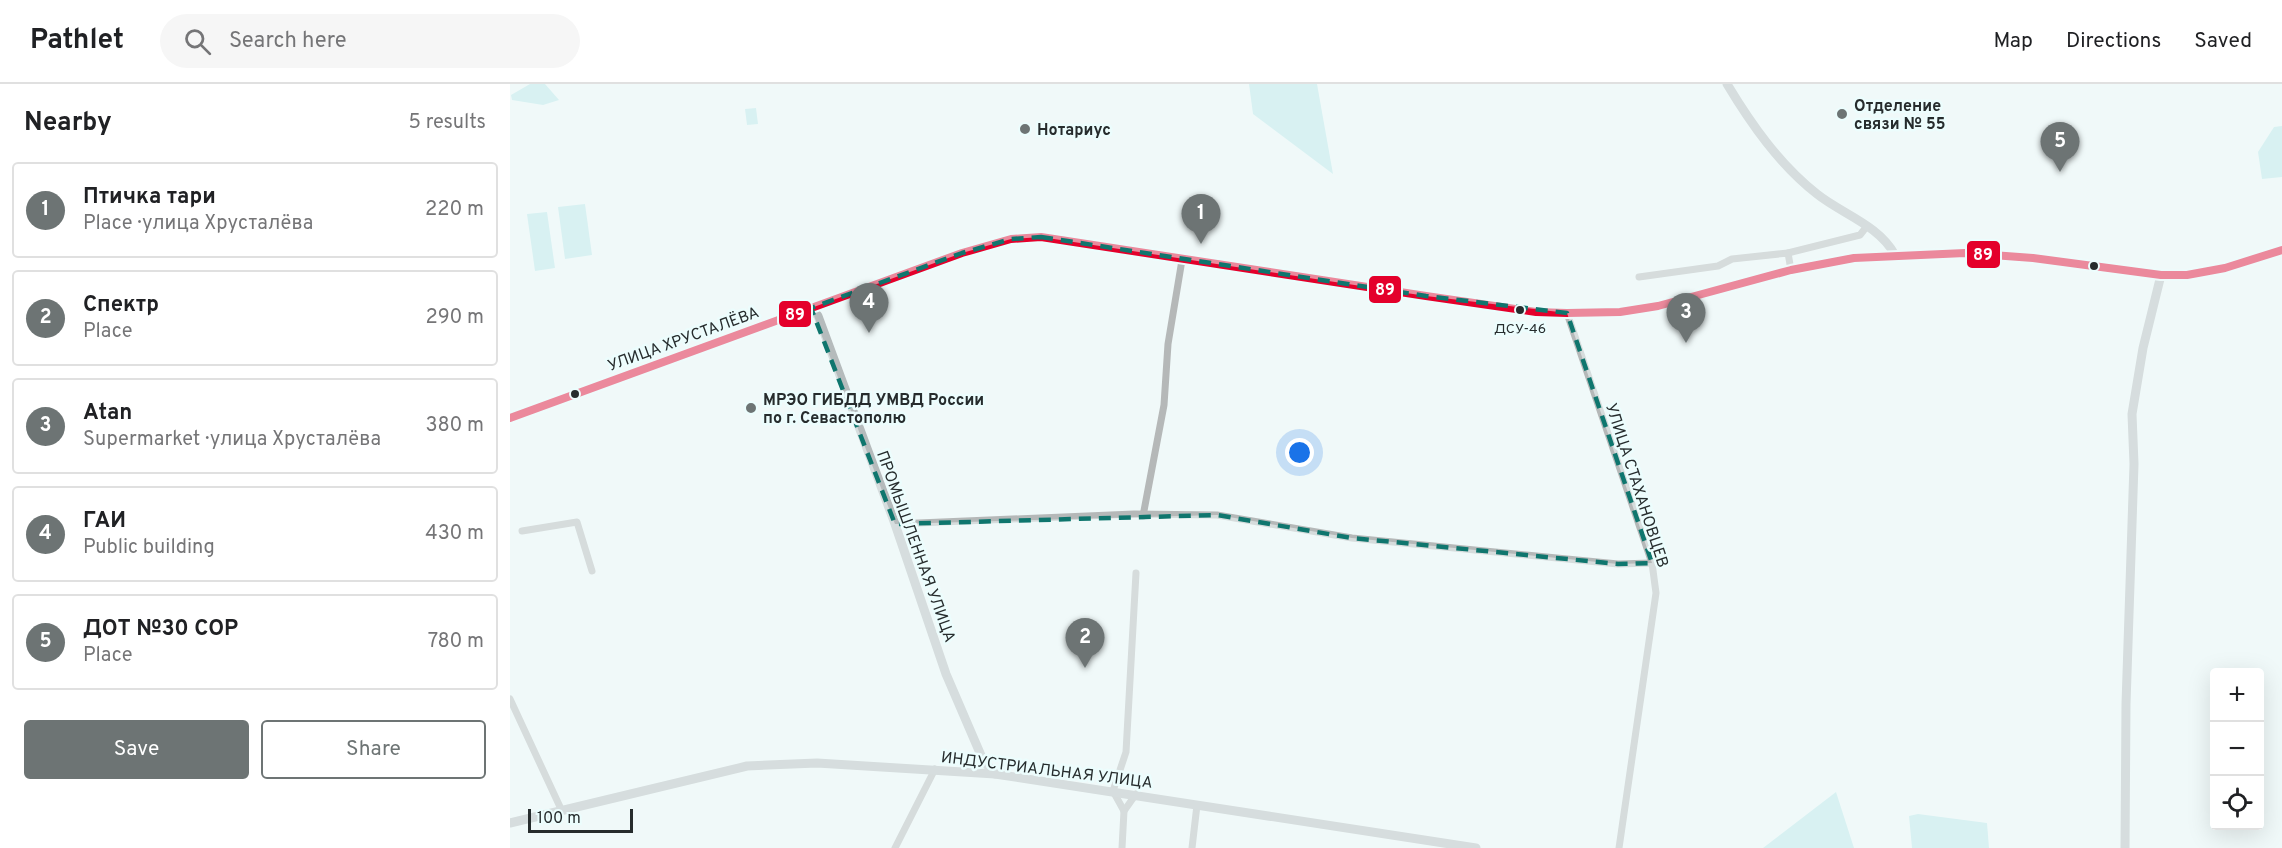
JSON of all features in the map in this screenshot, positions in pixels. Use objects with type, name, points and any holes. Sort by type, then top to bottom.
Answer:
[{"type":"main road","points":[[1727,84],[1749,120],[1776,154],[1816,193],[1889,243],[1895,255]]},
{"type":"main road","name":"УЛИЦА ХРУСТАЛЁВА","points":[[510,418],[951,257],[1011,239],[1041,237],[1536,312],[1567,313],[1620,312],[1658,306],[1791,270],[1854,258],[1895,255],[1995,254],[2161,275],[2212,271],[2282,250]]},
{"type":"main road","points":[[2125,848],[2126,704],[2134,464],[2132,414],[2143,348],[2161,275]]},
{"type":"main road","name":"ПРОМЫШЛЕННАЯ УЛИЦА","points":[[812,308],[818,316],[895,524],[946,674],[983,760],[995,774]]},
{"type":"main road","points":[[959,770],[973,768],[983,760]]},
{"type":"main road","name":"ИНДУСТРИАЛЬНАЯ УЛИЦА","points":[[510,823],[684,780],[776,763],[959,770],[995,774],[1476,848]]},
{"type":"street","points":[[1639,277],[1718,266],[1732,259],[1788,252],[1860,236],[1867,226]]},
{"type":"street","points":[[1788,252],[1791,270]]},
{"type":"street","points":[[1143,516],[1164,405],[1168,344],[1182,260]]},
{"type":"street","name":"УЛИЦА СТАХАНОВЦЕВ","points":[[1567,313],[1652,563],[1656,593],[1619,848]]},
{"type":"street","points":[[895,524],[1217,515],[1352,537],[1618,564],[1652,563]]},
{"type":"street","points":[[522,531],[577,522],[592,571]]},
{"type":"street","points":[[1122,848],[1124,811],[1113,791],[1126,752],[1136,573]]},
{"type":"street","points":[[510,699],[561,810]]},
{"type":"street","points":[[896,848],[935,769]]},
{"type":"street","points":[[1124,811],[1136,794]]},
{"type":"street","points":[[1192,848],[1197,805]]},
{"type":"highlighted area","points":[[1041,237],[1426,296],[1567,313],[1652,563],[1618,564],[1352,538],[1217,515],[895,524],[811,308],[962,253],[1011,239]]},
{"type":"shaded area","points":[[530,84],[545,84],[559,100],[543,105],[512,100],[511,95]]},
{"type":"shaded area","points":[[1249,84],[1317,84],[1333,174],[1253,114]]},
{"type":"shaded area","points":[[756,108],[758,124],[747,125],[745,109]]},
{"type":"shaded area","points":[[2282,126],[2282,177],[2262,179],[2258,152],[2274,127]]},
{"type":"shaded area","points":[[585,204],[592,255],[565,259],[558,207]]},
{"type":"shaded area","points":[[547,212],[555,268],[535,271],[527,214]]},
{"type":"shaded area","points":[[1836,792],[1854,848],[1763,848]]},
{"type":"shaded area","points":[[1918,814],[1987,823],[1989,848],[1912,848],[1909,816]]},
{"type":"transit line","name":"89","points":[[510,418],[962,253],[1011,239],[1041,237],[1536,312],[1567,313],[1620,312],[1658,306],[1791,270],[1854,258],[1965,253],[2033,258],[2161,275],[2187,275],[2225,268],[2282,250]]},
{"type":"place","name":"Отделение связи № 55","points":[[1842,114]]},
{"type":"place","name":"Нотариус","points":[[1025,129]]},
{"type":"place","name":"ДОТ №30 СОР","points":[[2060,172]]},
{"type":"place","name":"Птичка тари","points":[[1201,244]]},
{"type":"place","name":"ДСУ-46","points":[[1520,310]]},
{"type":"place","name":"ГАИ","points":[[869,333]]},
{"type":"place","name":"Atan","points":[[1686,343]]},
{"type":"place","name":"МРЭО ГИБДД УМВД России по г. Севастополю","points":[[751,408]]},
{"type":"place","name":"Спектр","points":[[1085,668]]}]
